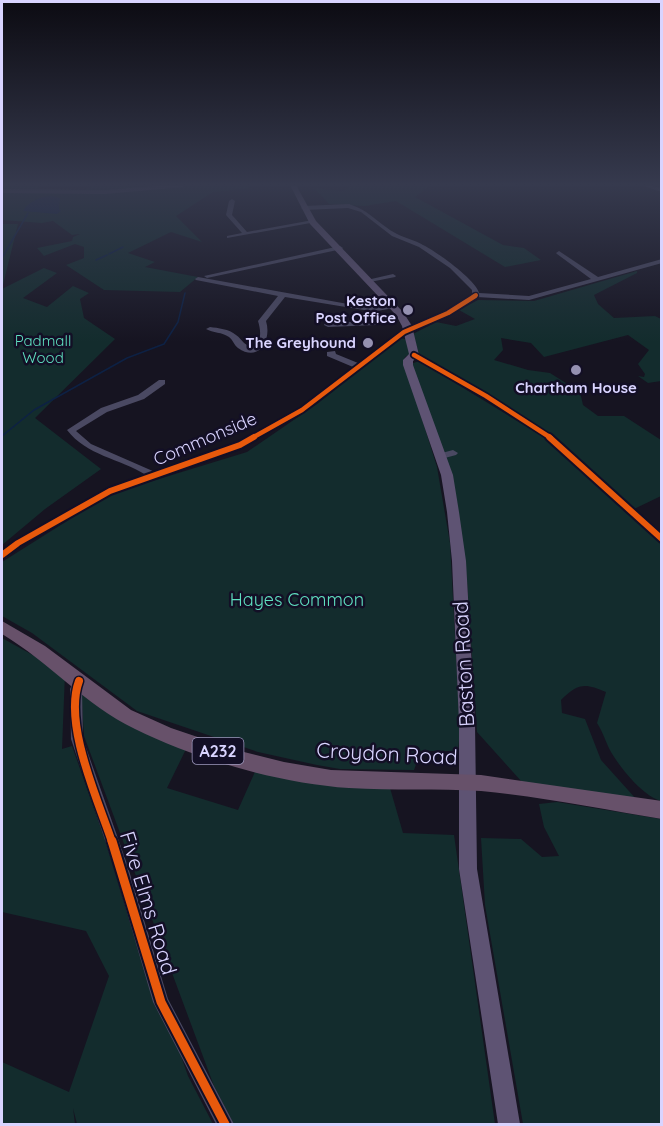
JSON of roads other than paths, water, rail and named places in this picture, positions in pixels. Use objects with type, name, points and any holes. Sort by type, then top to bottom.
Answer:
[{"type":"highway","name":"Croydon Road","points":[[2,627],[37,647],[113,707],[142,724],[263,764],[332,778],[467,783],[662,810]]},
{"type":"main road","points":[[329,238],[394,306],[410,335],[414,355]]},
{"type":"main road","name":"Baston Road","points":[[414,355],[408,361],[408,365],[447,455],[459,561],[467,723],[468,869],[509,1125]]},
{"type":"street","points":[[400,238],[421,246],[452,267],[475,289],[476,295]]},
{"type":"street","points":[[340,248],[204,277],[283,294],[373,309],[394,306]]},
{"type":"street","points":[[559,253],[598,280]]},
{"type":"street","points":[[410,335],[476,295],[529,298],[662,261]]},
{"type":"street","points":[[370,280],[393,276]]},
{"type":"street","points":[[210,328],[234,337],[245,348],[257,347],[265,339],[266,334],[262,321],[264,316],[283,294]]},
{"type":"street","points":[[328,325],[373,322],[376,320],[373,309]]},
{"type":"street","name":"Commonside","points":[[2,555],[18,543],[110,492],[240,445],[302,410],[393,341],[410,335]]},
{"type":"street","points":[[332,352],[330,354],[360,367]]},
{"type":"street","points":[[414,355],[486,396],[548,436],[662,539]]},
{"type":"street","points":[[155,476],[134,464],[79,441],[71,430],[104,411],[141,397],[162,382]]},
{"type":"street","name":"Five Elms Road","points":[[79,681],[76,689],[77,739],[120,864],[161,1002],[225,1125]]},
{"type":"waterway","points":[[2,258],[14,238]]},
{"type":"waterway","points":[[109,254],[123,247]]},
{"type":"waterway","points":[[96,260],[107,255]]},
{"type":"waterway","points":[[2,436],[34,410],[127,358],[164,344],[178,322],[185,293]]},
{"type":"place","name":"Keston Post Office","points":[[408,310]]},
{"type":"place","name":"The Greyhound","points":[[368,343]]},
{"type":"place","name":"Chartham House","points":[[576,370]]},
{"type":"park label","name":"Padmall Wood","points":[[43,350]]},
{"type":"park label","name":"Hayes Common","points":[[297,600]]}]
